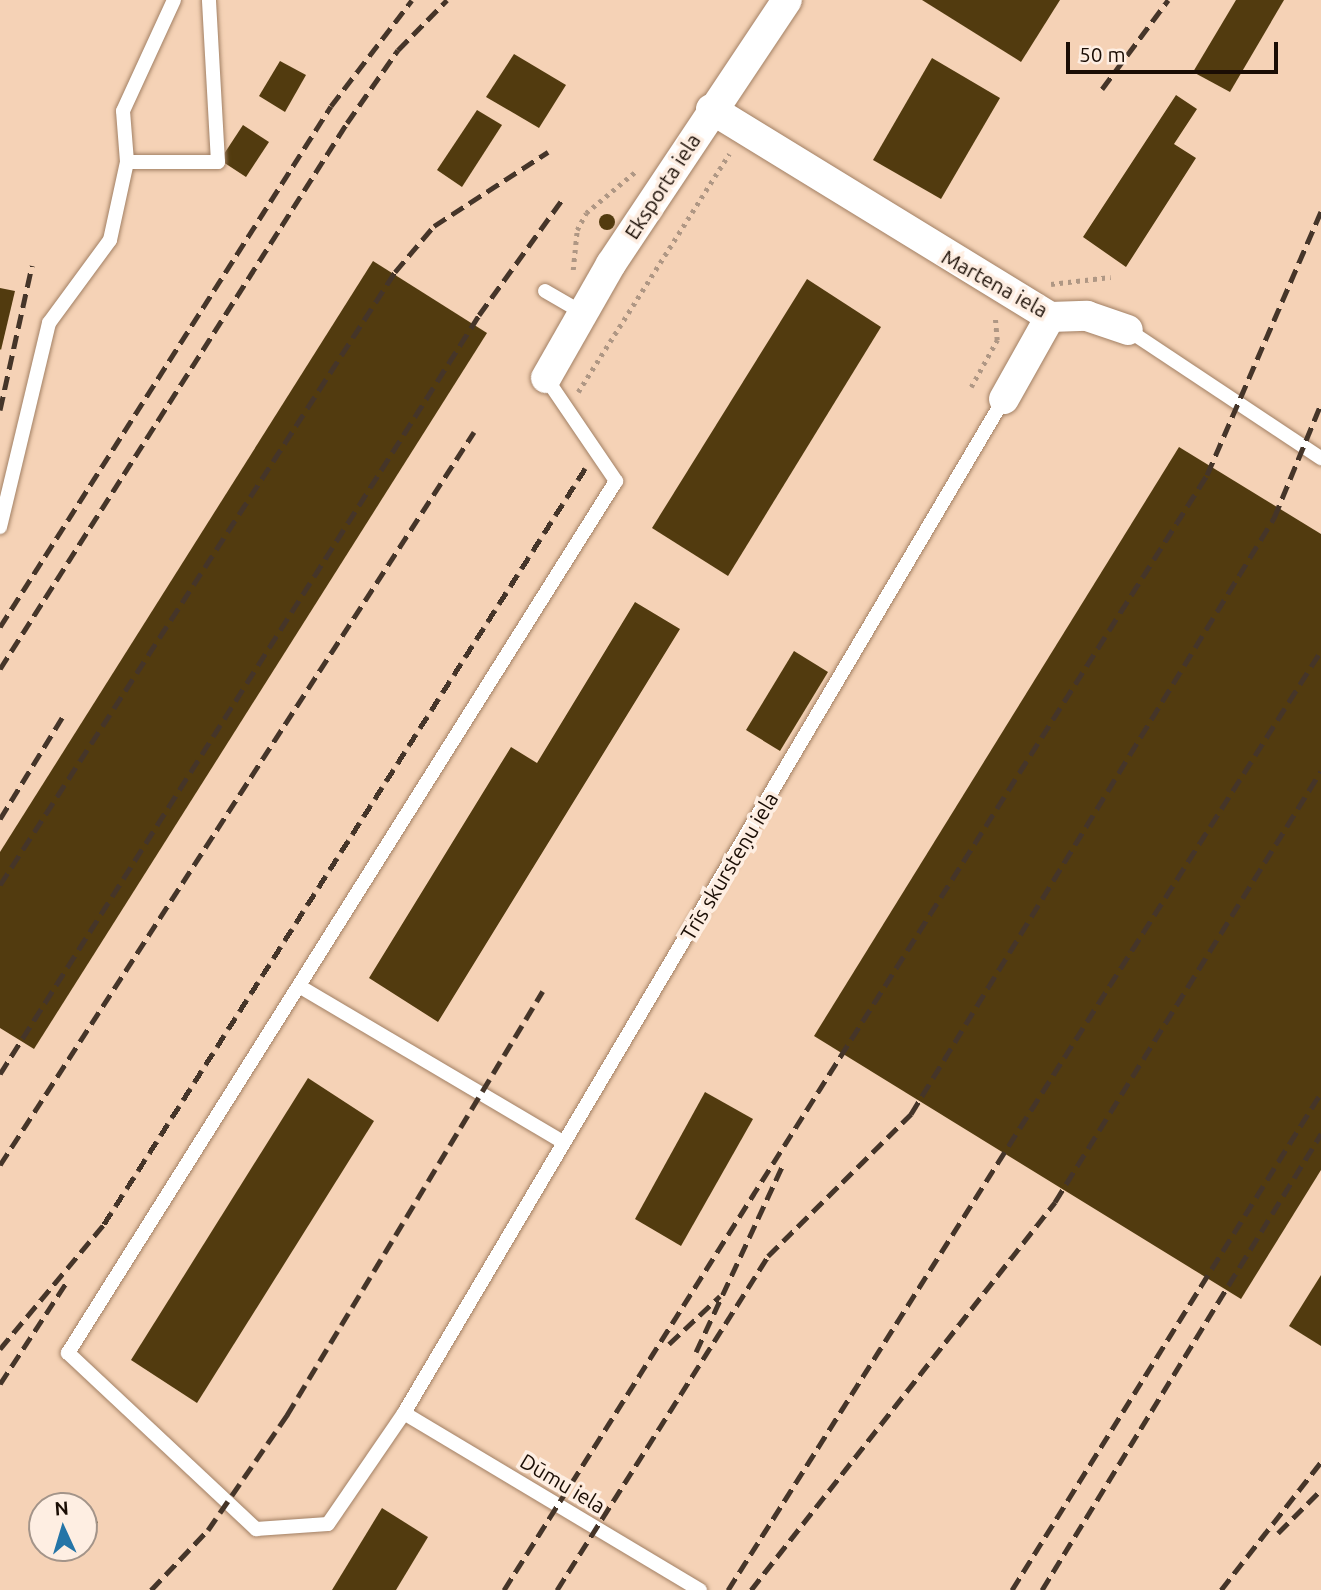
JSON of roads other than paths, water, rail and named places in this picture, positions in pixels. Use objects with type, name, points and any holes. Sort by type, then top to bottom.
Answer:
[{"type":"street","name":"Eksporta iela","points":[[546,378],[583,313],[711,109],[787,0]]},
{"type":"street","name":"Martena iela","points":[[711,109],[1050,317],[1087,316],[1128,330]]},
{"type":"street","name":"Trīs skursteņu iela","points":[[1004,399],[1050,317]]},
{"type":"lane","points":[[0,527],[49,323],[110,240],[127,162],[123,111],[174,0]]},
{"type":"lane","points":[[127,162],[218,162],[209,0]]},
{"type":"lane","points":[[545,291],[583,313]]},
{"type":"lane","name":"Martena iela","points":[[1128,330],[1321,458]]},
{"type":"lane","points":[[546,378],[569,407],[616,481],[299,986],[563,1142]]},
{"type":"lane","name":"Trīs skursteņu iela","points":[[299,986],[68,1353],[256,1529],[328,1524],[404,1413],[1004,399]]},
{"type":"lane","name":"Dūmu iela","points":[[404,1413],[700,1590]]},
{"type":"railway","points":[[0,627],[331,106],[412,0]]},
{"type":"railway","points":[[0,669],[347,123],[398,50],[447,0]]},
{"type":"railway","points":[[1102,89],[1168,0]]},
{"type":"railway","points":[[0,885],[395,272],[434,226],[548,152]]},
{"type":"railway","points":[[0,1074],[479,315],[562,200]]},
{"type":"railway","points":[[504,1590],[1207,475],[1321,212]]},
{"type":"railway","points":[[0,410],[32,266]]},
{"type":"railway","points":[[557,1590],[768,1256],[911,1114],[1274,518],[1321,404]]},
{"type":"railway","points":[[0,1165],[474,432]]},
{"type":"railway","points":[[0,1349],[104,1224],[586,467]]},
{"type":"railway","points":[[728,1590],[1321,651]]},
{"type":"railway","points":[[0,819],[62,718]]},
{"type":"railway","points":[[751,1590],[1055,1202],[1321,771]]},
{"type":"railway","points":[[151,1590],[208,1530],[287,1415],[543,991]]},
{"type":"railway","points":[[1012,1590],[1321,1093]]},
{"type":"railway","points":[[1042,1590],[1321,1134]]},
{"type":"railway","points":[[696,1352],[784,1162]]},
{"type":"railway","points":[[0,1384],[66,1283]]},
{"type":"railway","points":[[669,1344],[720,1296]]},
{"type":"railway","points":[[1221,1590],[1321,1462]]},
{"type":"railway","points":[[1278,1533],[1321,1490]]}]
